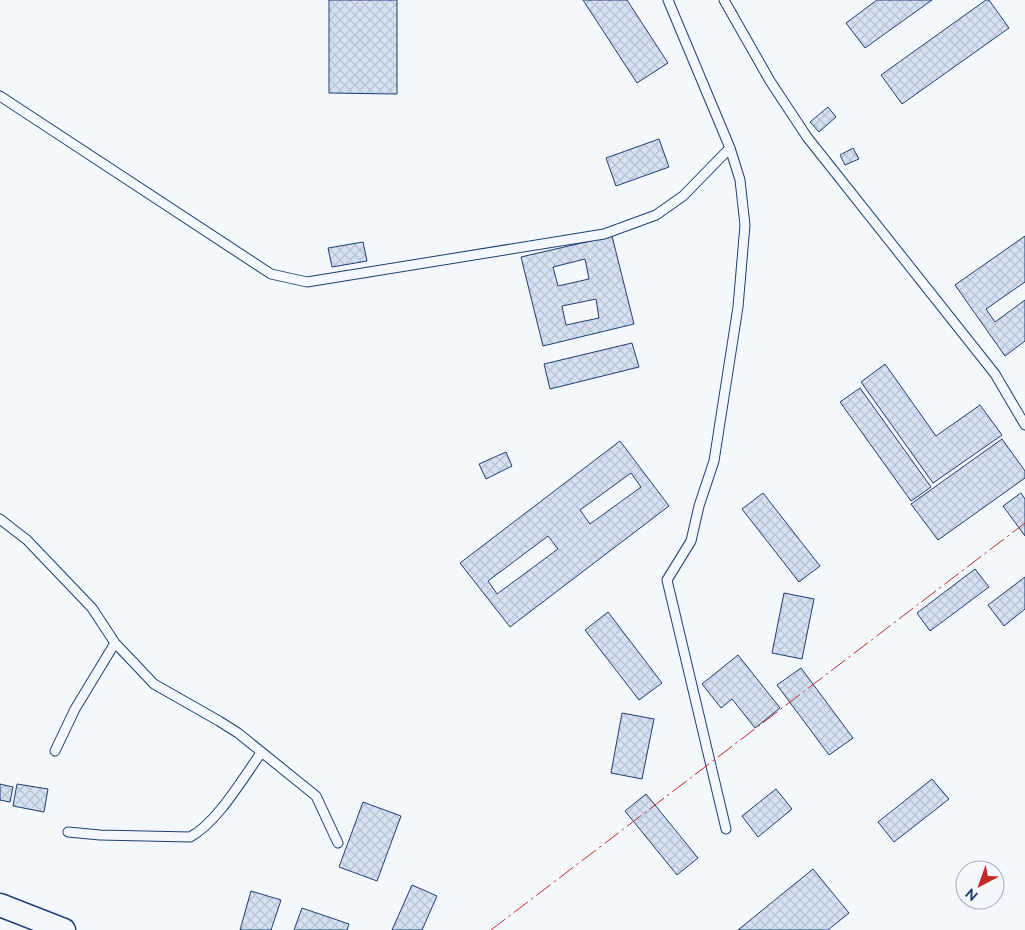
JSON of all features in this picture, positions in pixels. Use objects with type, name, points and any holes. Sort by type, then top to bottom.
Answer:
[{"type":"street","points":[[0,906],[64,930]]},
{"type":"lane","points":[[668,0],[730,148],[740,180],[745,225],[738,307],[714,461],[699,506],[691,542],[667,580],[726,829]]},
{"type":"lane","points":[[724,0],[770,81],[807,137],[995,374],[1025,425]]},
{"type":"lane","points":[[0,96],[271,274],[307,282],[604,234],[656,215],[684,196],[730,148]]},
{"type":"lane","points":[[0,519],[27,540],[85,601],[115,643],[154,684],[238,733],[316,796],[338,842]]},
{"type":"lane","points":[[55,750],[75,709],[115,643]]},
{"type":"lane","points":[[68,832],[100,835],[190,837],[200,832],[216,815],[261,753]]},
{"type":"building","points":[[329,0],[397,0],[397,94],[329,93]]},
{"type":"building","points":[[583,0],[627,0],[668,63],[637,83]]},
{"type":"building","points":[[877,0],[932,0],[865,48],[846,23]]},
{"type":"building","points":[[986,0],[989,0],[1009,28],[902,104],[881,75]]},
{"type":"building","points":[[828,107],[836,117],[819,132],[810,122]]},
{"type":"building","points":[[659,139],[669,167],[616,186],[606,158]]},
{"type":"building","points":[[853,148],[859,159],[845,165],[840,155]]},
{"type":"building","points":[[612,236],[634,324],[543,346],[521,257]],"holes":[[[585,259],[589,279],[558,286],[553,267]],[[596,299],[599,318],[566,325],[562,306]]]},
{"type":"building","points":[[1025,236],[1025,282],[986,309],[995,322],[1025,300],[1025,341],[1005,356],[955,285]]},
{"type":"building","points":[[363,242],[367,261],[332,267],[328,248]]},
{"type":"building","points":[[632,343],[639,367],[550,389],[544,364]]},
{"type":"building","points":[[885,364],[936,436],[980,405],[1002,435],[933,483],[861,382]]},
{"type":"building","points":[[860,388],[931,487],[911,501],[840,402]]},
{"type":"building","points":[[1002,439],[1025,471],[1025,478],[938,540],[911,504]]},
{"type":"building","points":[[620,441],[669,506],[510,627],[460,563]],"holes":[[[631,473],[641,487],[590,524],[580,510]],[[548,536],[558,549],[497,594],[488,581]]]},
{"type":"building","points":[[506,452],[512,466],[486,479],[479,464]]},
{"type":"building","points":[[763,493],[820,566],[799,582],[742,509]]},
{"type":"building","points":[[1021,493],[1025,499],[1025,536],[1003,506]]},
{"type":"building","points":[[975,569],[989,587],[930,631],[917,613]]},
{"type":"building","points":[[1025,577],[1025,609],[1004,626],[988,605]]},
{"type":"building","points":[[784,593],[814,599],[802,659],[772,653]]},
{"type":"building","points":[[608,612],[662,683],[639,700],[585,630]]},
{"type":"building","points":[[738,655],[780,708],[755,728],[732,699],[721,708],[702,684]]},
{"type":"building","points":[[801,668],[853,738],[829,755],[777,685]]},
{"type":"building","points":[[622,713],[654,719],[642,779],[611,773]]},
{"type":"building","points":[[932,779],[949,799],[894,842],[878,822]]},
{"type":"building","points":[[0,784],[13,787],[10,802],[0,800]]},
{"type":"building","points":[[17,784],[48,789],[44,812],[13,806]]},
{"type":"building","points":[[776,789],[792,809],[758,837],[742,816]]},
{"type":"building","points":[[646,794],[698,858],[677,875],[625,811]]},
{"type":"building","points":[[363,802],[401,816],[377,881],[339,867]]},
{"type":"building","points":[[813,869],[849,913],[828,930],[738,930]]},
{"type":"building","points":[[412,885],[437,896],[422,930],[392,930]]},
{"type":"building","points":[[251,891],[281,900],[271,930],[240,930]]},
{"type":"building","points":[[302,908],[349,924],[347,930],[294,930]]},
{"type":"power","points":[[491,930],[1025,523]]}]
